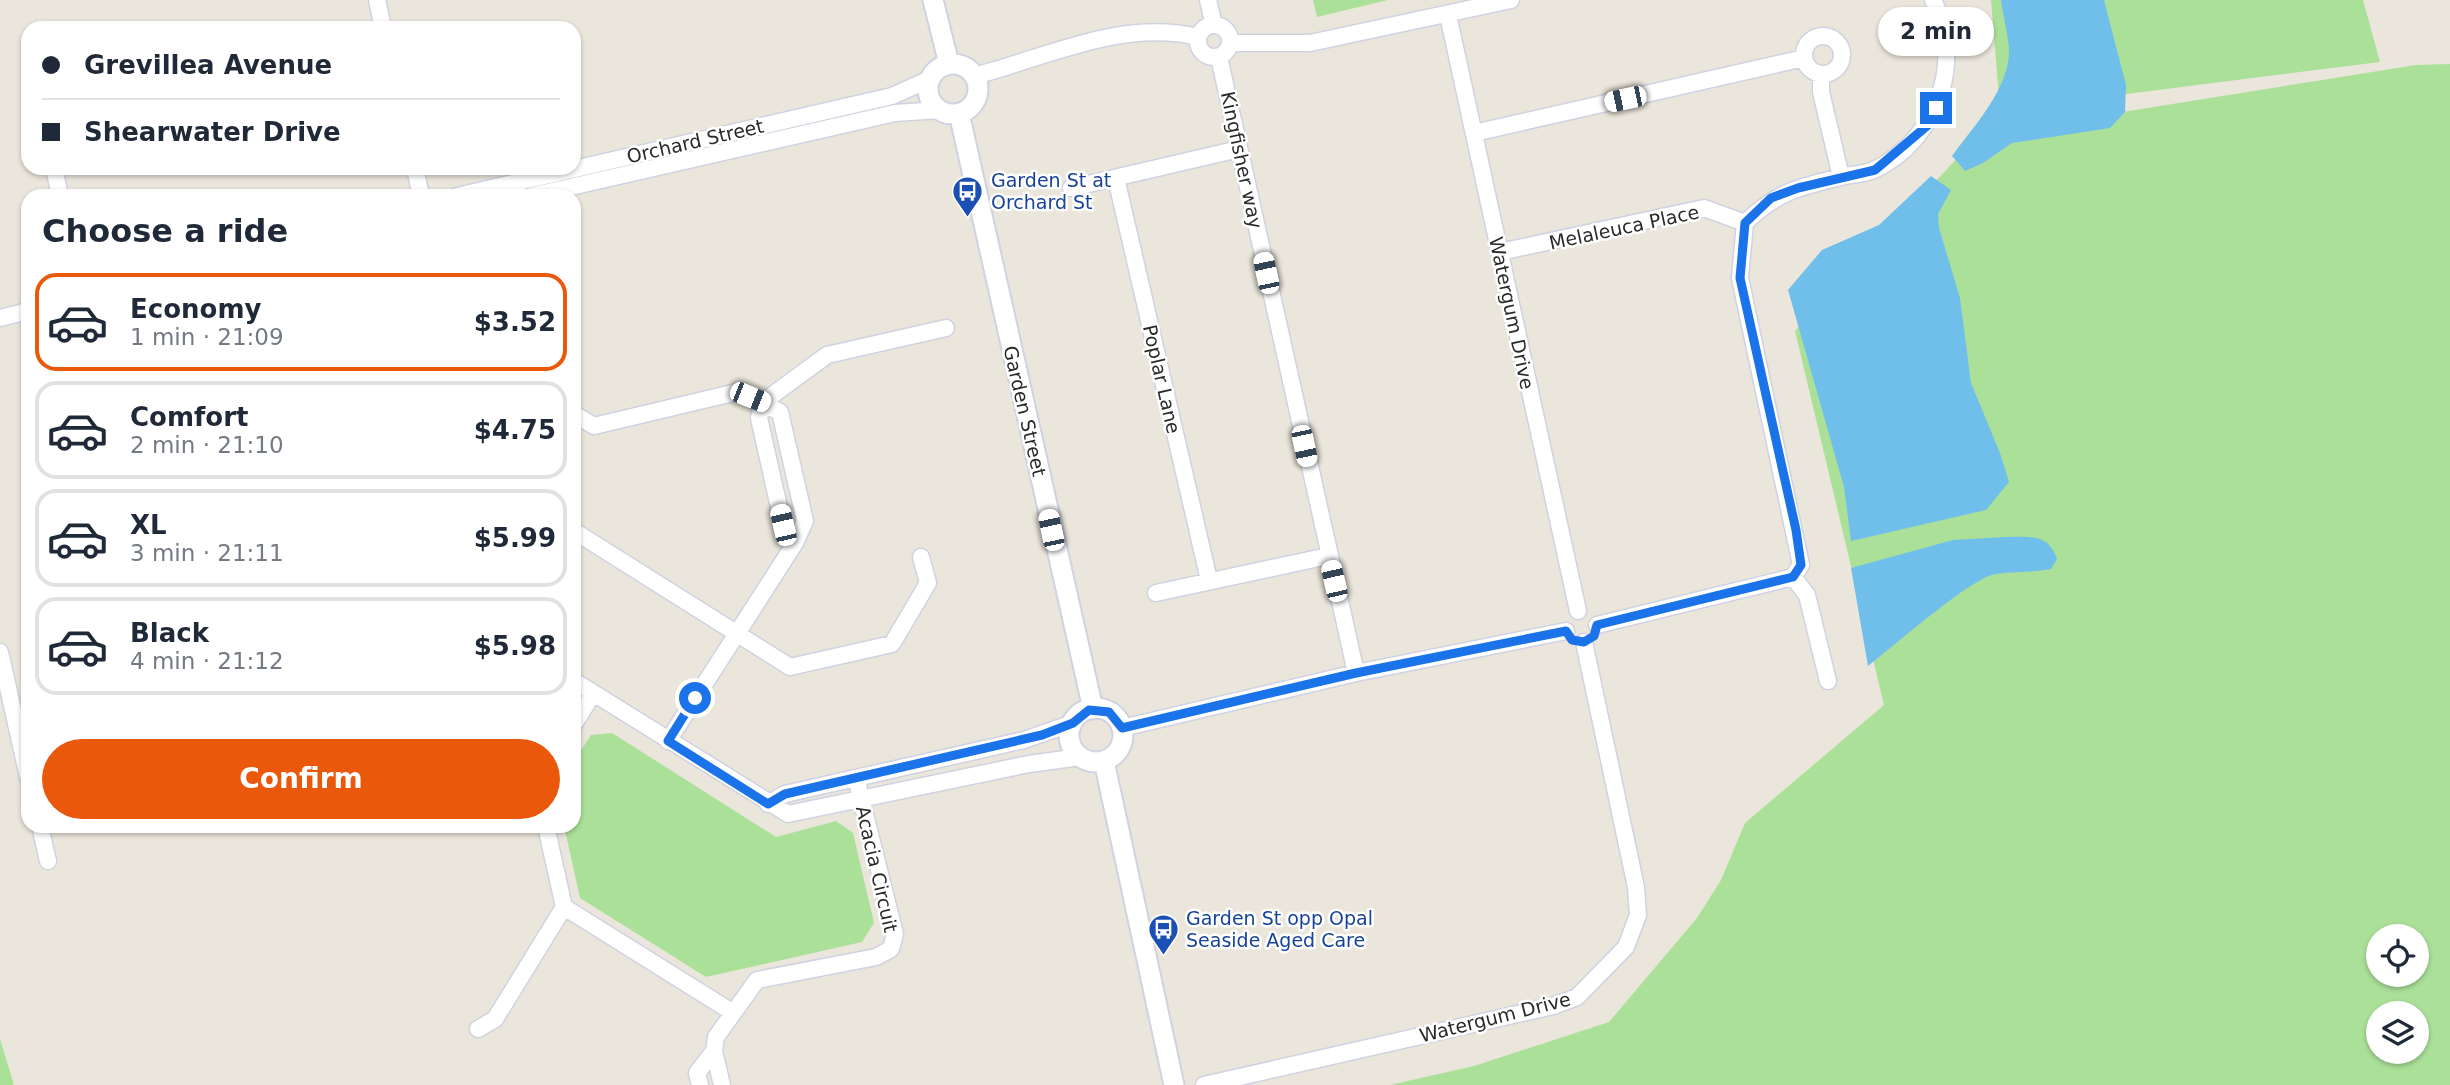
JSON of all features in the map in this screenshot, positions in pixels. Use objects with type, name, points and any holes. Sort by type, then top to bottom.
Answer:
[{"type":"street","points":[[377,0],[382,21]]},
{"type":"street","points":[[933,0],[949,64]]},
{"type":"street","points":[[1208,0],[1214,25]]},
{"type":"street","points":[[1231,43],[1310,43],[1511,0]]},
{"type":"street","points":[[1597,625],[1793,577],[1801,565],[1796,530],[1740,278],[1745,223],[1771,198],[1840,177],[1875,170],[1928,125],[1943,91],[1946,57],[1942,18],[1933,0]]},
{"type":"street","name":"Watergum Drive","points":[[1448,15],[1578,611]]},
{"type":"street","points":[[1214,25],[1227,30],[1231,43],[1227,52],[1219,57],[1209,57],[1201,51],[1198,37],[1204,28],[1214,25]]},
{"type":"street","points":[[974,76],[1077,45],[1129,33],[1159,30],[1198,37]]},
{"type":"street","points":[[1818,37],[1831,38],[1837,43],[1842,55],[1840,62],[1831,72],[1821,74],[1811,70],[1804,58],[1807,45],[1818,37]]},
{"type":"street","name":"Kingfisher way","points":[[1219,57],[1356,673]]},
{"type":"street","points":[[1474,133],[1804,58]]},
{"type":"street","points":[[949,64],[964,66],[974,76],[978,86],[975,101],[949,111],[928,94],[930,79],[935,71],[949,64]]},
{"type":"street","points":[[1821,74],[1821,92],[1840,177]]},
{"type":"street","name":"Orchard Street","points":[[581,167],[892,96],[930,79]]},
{"type":"street","name":"Orchard Street","points":[[562,189],[895,113],[949,111]]},
{"type":"street","name":"Garden Street","points":[[949,111],[1093,709]]},
{"type":"street","points":[[1071,188],[1239,149]]},
{"type":"street","name":"Orchard Street","points":[[487,189],[548,175]]},
{"type":"street","name":"Poplar Lane","points":[[1116,178],[1209,580]]},
{"type":"street","name":"Melaleuca Place","points":[[1500,252],[1704,208],[1745,223]]},
{"type":"street","points":[[0,318],[21,313]]},
{"type":"street","points":[[668,741],[794,543],[783,525],[759,418],[763,402],[827,355],[946,328]]},
{"type":"street","points":[[581,418],[594,426],[737,392],[763,402]]},
{"type":"street","points":[[581,535],[790,667],[892,644],[928,583],[921,557]]},
{"type":"street","points":[[1156,593],[1328,556]]},
{"type":"street","points":[[1793,577],[1807,595],[1828,681]]},
{"type":"street","points":[[1578,611],[1590,614],[1597,625],[1594,636],[1584,642],[1572,640],[1566,631],[1567,618],[1578,611]]},
{"type":"street","points":[[1122,728],[1356,673],[1566,631]]},
{"type":"street","name":"Watergum Drive","points":[[1204,1085],[1553,1006],[1577,997],[1626,947],[1638,915],[1636,887],[1584,642]]},
{"type":"street","points":[[0,652],[21,746]]},
{"type":"street","points":[[581,686],[788,814],[862,801],[1029,764],[1080,757],[1091,761],[1104,761],[1120,748],[1122,728],[1109,712],[1093,709],[1081,713],[1073,723],[1070,739],[1080,757]]},
{"type":"street","points":[[581,713],[593,694]]},
{"type":"street","points":[[768,804],[785,794],[1024,740],[1073,723]]},
{"type":"street","points":[[1104,761],[1174,1085]]},
{"type":"street","name":"Acacia Circuit","points":[[699,1085],[697,1073],[732,1012],[757,979],[876,957],[891,948],[895,934],[856,778]]},
{"type":"street","points":[[42,833],[48,861]]},
{"type":"street","points":[[478,1029],[495,1019],[564,907],[548,833]]},
{"type":"street","points":[[564,907],[732,1012]]},
{"type":"street","points":[[715,1044],[722,1085]]},
{"type":"green space","points":[[1313,0],[1388,0],[1317,17]]},
{"type":"green space","points":[[1991,0],[2363,0],[2380,62],[2000,110]]},
{"type":"green space","points":[[2450,64],[2450,1085],[1390,1085],[1474,1066],[1609,1022],[1697,918],[1721,880],[1745,823],[1884,705],[1795,331],[1979,135],[2416,65]]},
{"type":"green space","points":[[612,733],[776,837],[836,821],[853,833],[874,923],[862,942],[706,977],[580,898],[566,833],[581,833],[581,750],[591,735]]},
{"type":"green space","points":[[0,1039],[14,1085],[0,1085]]},
{"type":"water","points":[[2001,0],[2104,0],[2126,85],[2125,112],[2110,128],[2012,143],[1983,163],[1965,171],[1952,156],[1997,93],[2008,64],[2009,50]]},
{"type":"water","points":[[1931,176],[1951,190],[1938,214],[1939,228],[1960,298],[1971,383],[2009,482],[1986,510],[1851,541],[1844,487],[1788,290],[1822,250],[1879,225]]},
{"type":"water","points":[[2037,538],[2049,545],[2057,559],[2051,569],[1998,574],[1980,580],[1868,666],[1851,568],[1953,540]]},
{"type":"place","name":"Garden St at Orchard St","points":[[968,218]]},
{"type":"place","name":"Garden St opp Opal Seaside Aged Care","points":[[1163,956]]},
{"type":"route","points":[[695,698],[668,741],[768,804],[785,794],[1042,735],[1073,723],[1078,716],[1089,710],[1101,709],[1109,712],[1116,717],[1122,728],[1356,673],[1566,631],[1572,640],[1580,643],[1594,636],[1597,625],[1793,577],[1801,565],[1796,530],[1740,278],[1745,223],[1771,198],[1798,188],[1875,170],[1896,155],[1928,125],[1936,108]]}]
